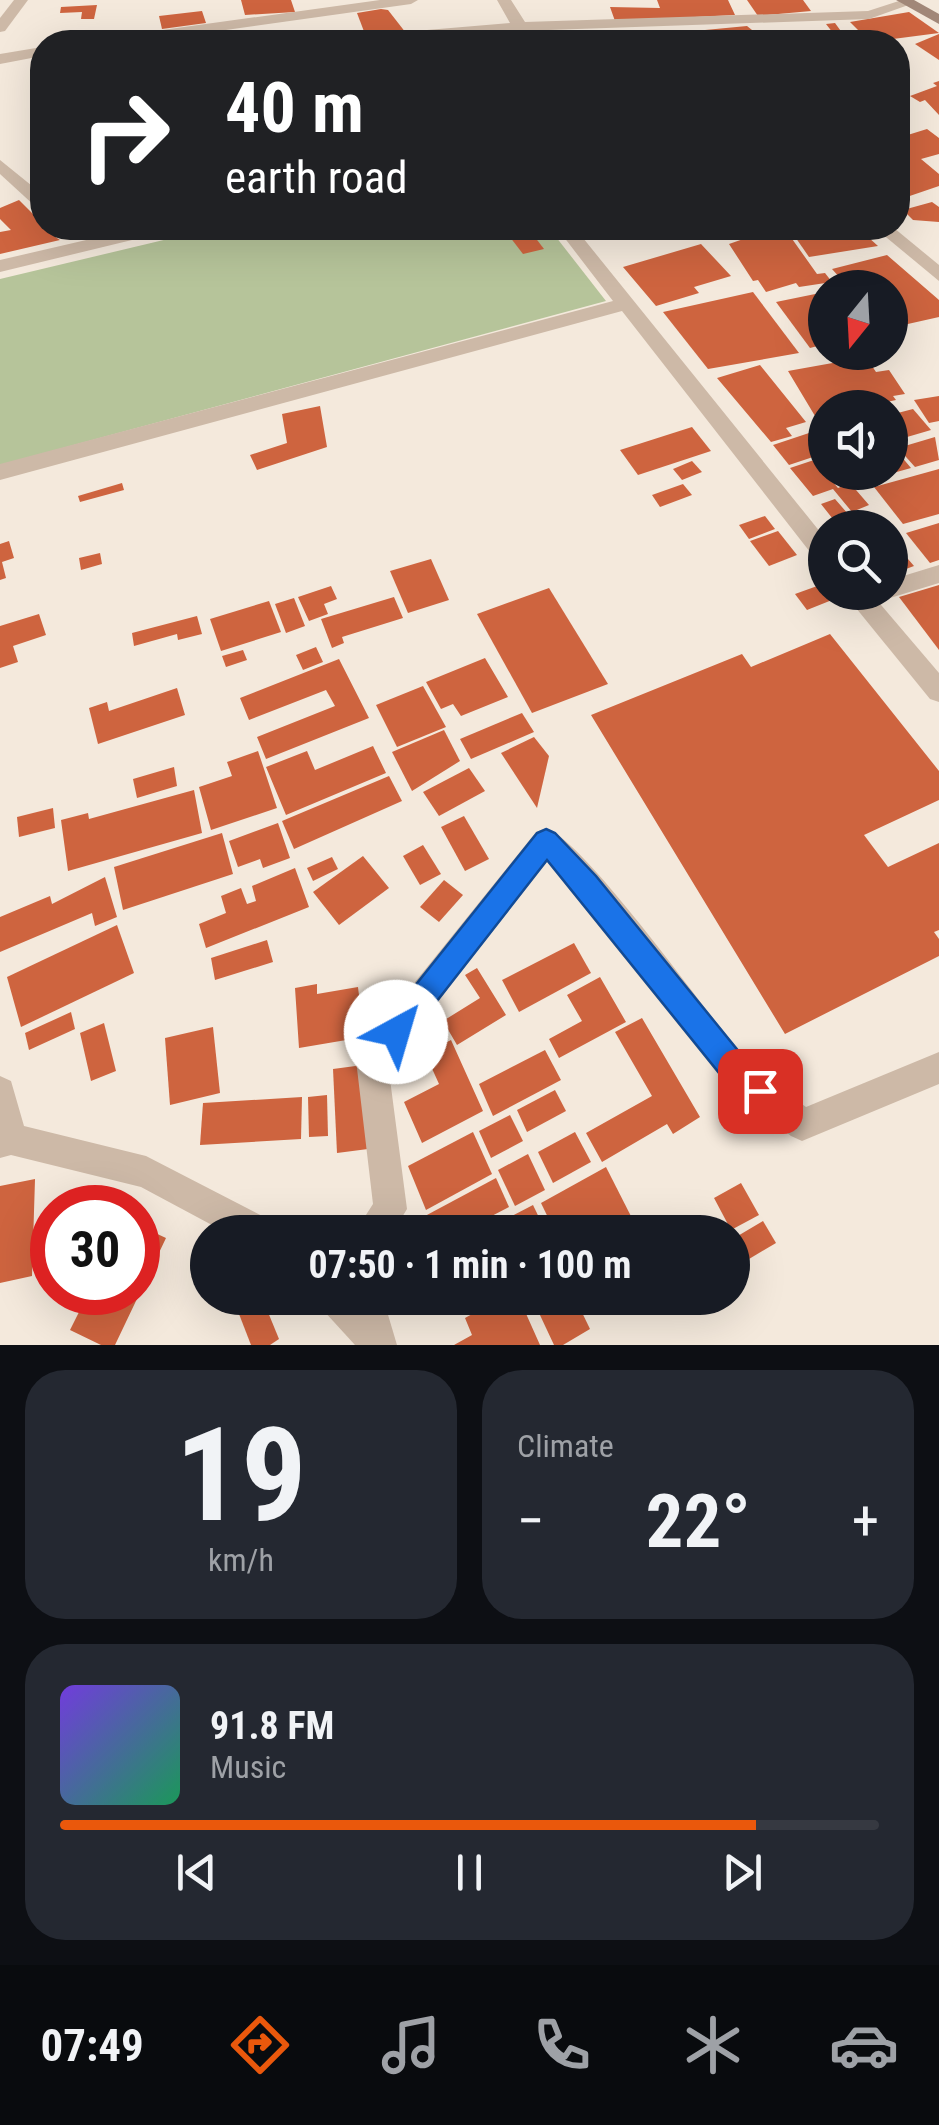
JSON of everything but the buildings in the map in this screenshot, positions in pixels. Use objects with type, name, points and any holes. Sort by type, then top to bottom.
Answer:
[{"type":"main road","points":[[905,2],[939,20]]},
{"type":"street","points":[[0,28],[22,0]]},
{"type":"street","points":[[504,0],[520,28]]},
{"type":"street","points":[[187,30],[348,4],[408,1],[422,30]]},
{"type":"street","points":[[503,30],[869,15],[905,2]]},
{"type":"street","points":[[682,24],[688,30]]},
{"type":"street","points":[[0,58],[30,54]]},
{"type":"street","points":[[0,165],[30,192]]},
{"type":"street","points":[[910,229],[939,253]]},
{"type":"street","points":[[84,240],[88,244]]},
{"type":"street","points":[[0,266],[106,240]]},
{"type":"street","points":[[575,240],[808,534]]},
{"type":"street","points":[[898,240],[939,275]]},
{"type":"street","points":[[0,472],[625,304]]},
{"type":"street","points":[[908,583],[939,574]]},
{"type":"street","points":[[876,610],[939,691]]},
{"type":"street","points":[[385,1215],[390,1209],[372,1060],[546,841],[587,885],[738,1074],[802,1125],[939,1068]]},
{"type":"street","points":[[0,1092],[5,1141],[146,1172],[226,1215]]},
{"type":"street","points":[[352,1315],[380,1345]]},
{"type":"street","points":[[371,1315],[380,1345]]},
{"type":"green space","points":[[164,240],[558,240],[606,301],[0,465],[0,279]]},
{"type":"route","points":[[396,1032],[546,841],[587,885],[738,1074],[760,1091]]}]
